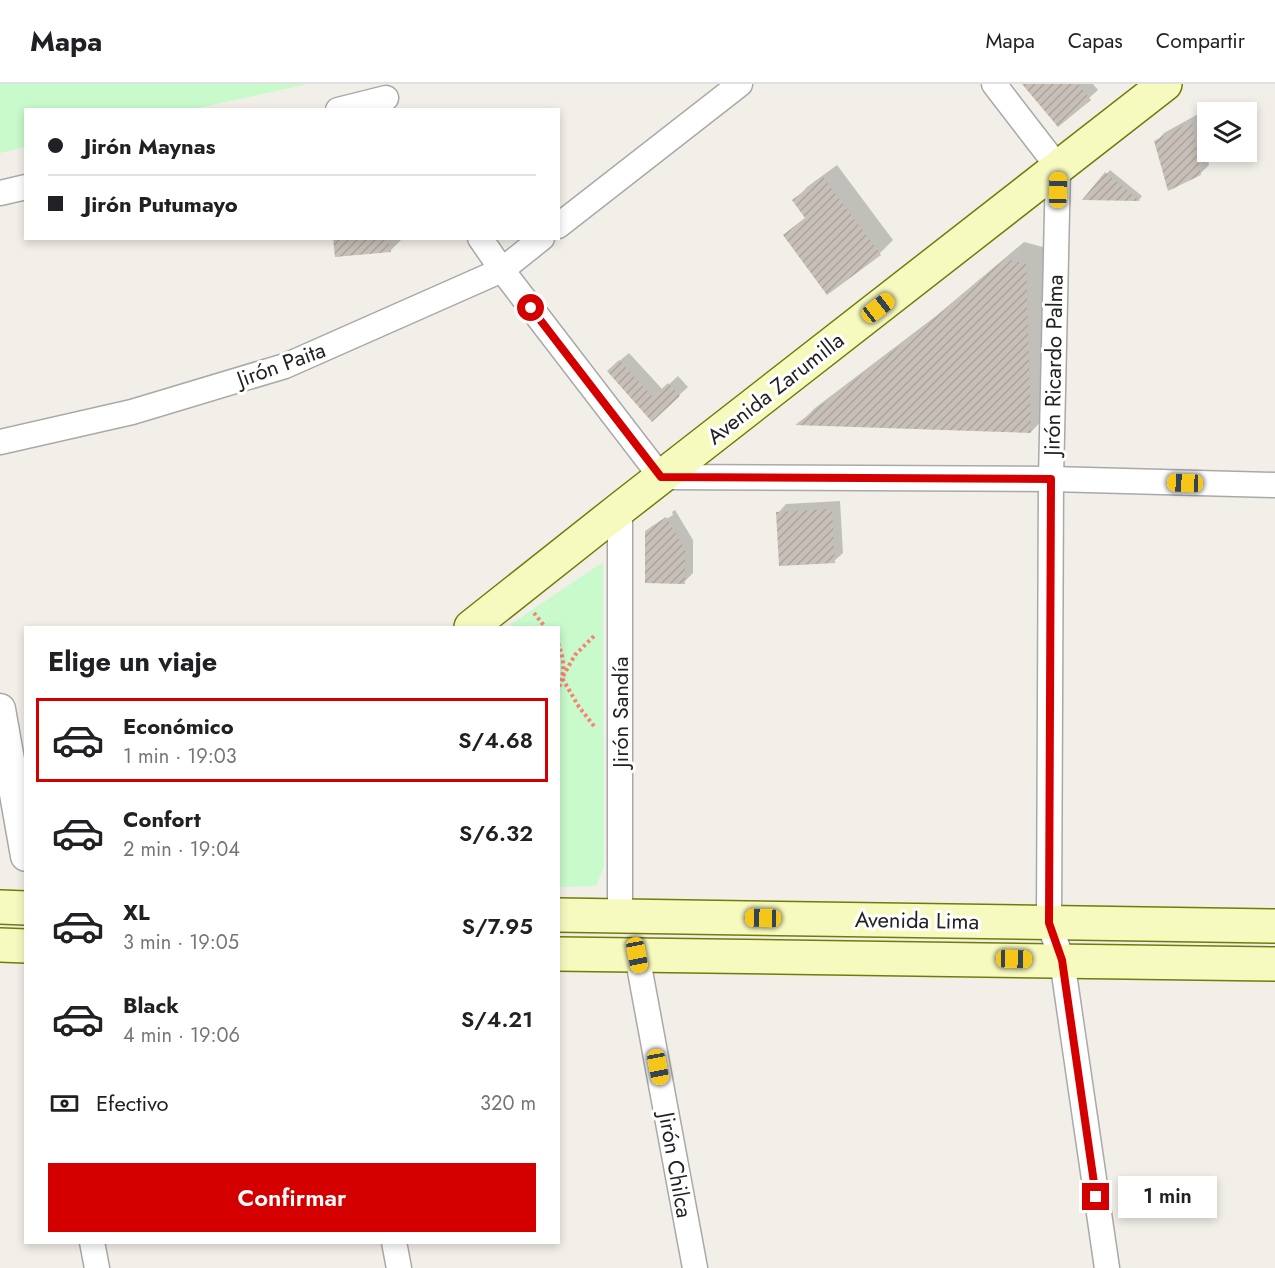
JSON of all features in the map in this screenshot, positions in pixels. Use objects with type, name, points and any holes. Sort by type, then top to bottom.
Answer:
[{"type":"main road","name":"Avenida Zarumilla","points":[[472,626],[1165,84]]},
{"type":"main road","points":[[0,907],[24,908]]},
{"type":"main road","name":"Avenida Lima","points":[[560,915],[1275,926]]},
{"type":"main road","points":[[0,945],[24,946]]},
{"type":"main road","name":"Avenida Lima","points":[[560,954],[1275,964]]},
{"type":"street","points":[[560,224],[740,84]]},
{"type":"street","points":[[994,84],[1058,167]]},
{"type":"street","points":[[345,108],[386,97]]},
{"type":"street","name":"Jirón Ricardo Palma","points":[[1058,167],[1051,479],[1049,923],[1062,960],[1107,1268]]},
{"type":"street","points":[[0,193],[24,187]]},
{"type":"street","points":[[481,240],[501,270],[661,477],[1051,479],[1275,485]]},
{"type":"street","name":"Jirón Paita","points":[[0,442],[132,412],[285,366],[501,270],[539,240]]},
{"type":"street","name":"Jirón Sandía","points":[[620,509],[620,916]]},
{"type":"street","points":[[0,709],[24,845]]},
{"type":"street","name":"Jirón Chilca","points":[[637,955],[695,1268]]},
{"type":"street","points":[[92,1244],[96,1268]]},
{"type":"street","points":[[394,1244],[399,1268]]},
{"type":"path","points":[[534,612],[544,626]]},
{"type":"path","points":[[562,678],[575,656],[591,637],[600,631],[600,643]]},
{"type":"path","points":[[560,647],[564,656],[564,670],[560,684]]},
{"type":"path","points":[[562,678],[579,707],[600,734]]},
{"type":"green space","points":[[0,84],[308,84],[199,108],[24,108],[24,147],[0,153]]},
{"type":"green space","points":[[603,562],[604,867],[596,886],[560,887],[560,626],[511,626]]},
{"type":"building","points":[[1022,84],[1078,84],[1091,100],[1058,127]]},
{"type":"building","points":[[1192,121],[1197,162],[1201,175],[1168,191],[1154,141]]},
{"type":"building","points":[[1105,172],[1140,201],[1082,200]]},
{"type":"building","points":[[823,177],[881,255],[827,295],[783,235],[805,218],[792,200]]},
{"type":"building","points":[[333,240],[388,240],[391,252],[335,257]]},
{"type":"building","points":[[1005,259],[1026,264],[1031,433],[795,425],[917,333]]},
{"type":"building","points":[[619,360],[653,397],[668,383],[680,396],[652,422],[607,371]]},
{"type":"building","points":[[832,509],[835,563],[779,566],[776,512]]},
{"type":"building","points":[[666,517],[685,549],[685,584],[645,583],[645,531]]},
{"type":"route","points":[[531,308],[661,477],[1051,479],[1049,923],[1062,960],[1096,1197]]}]
